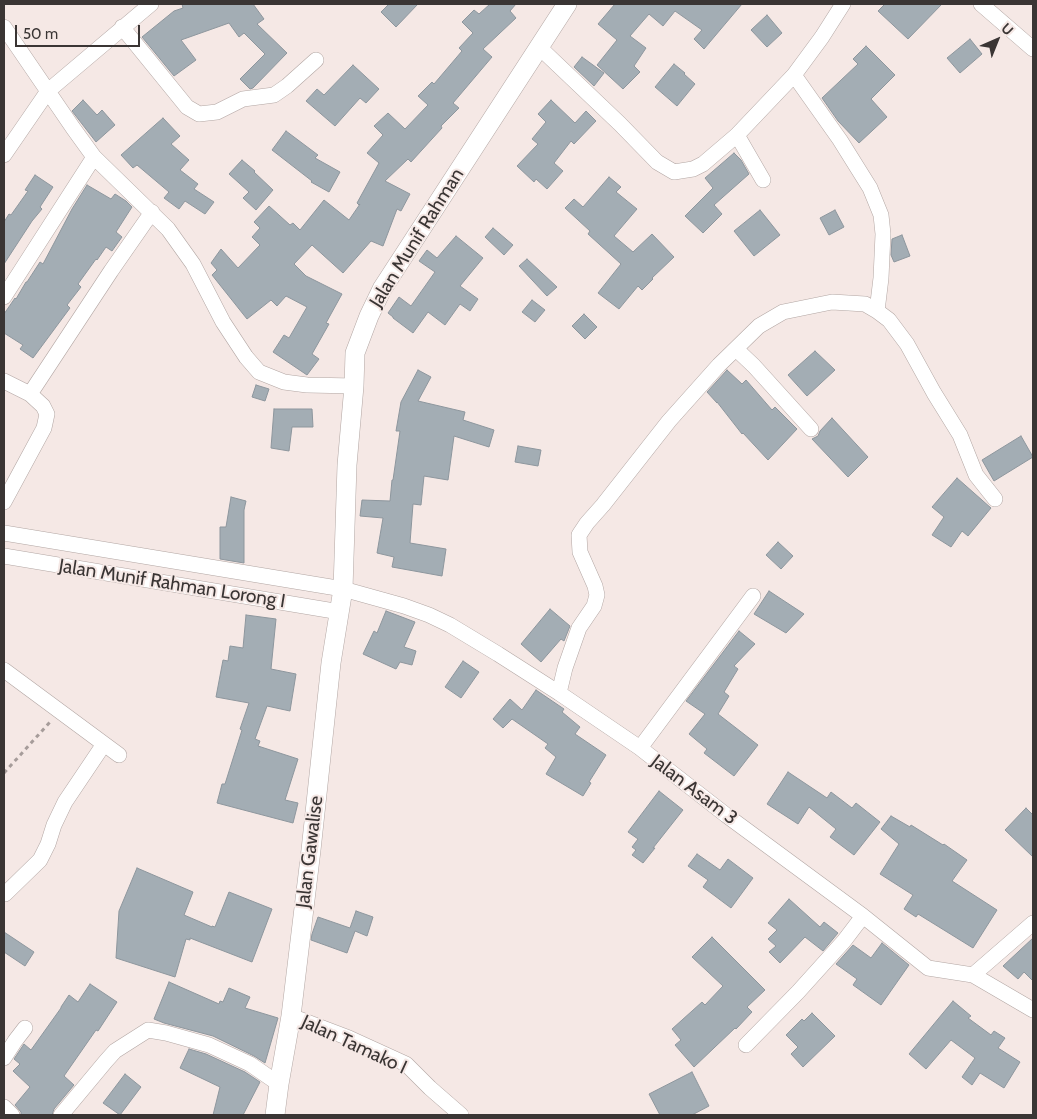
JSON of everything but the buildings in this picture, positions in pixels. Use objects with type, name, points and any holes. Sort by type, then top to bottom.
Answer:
[{"type":"street","points":[[4,155],[48,91],[151,4]]},
{"type":"street","name":"Jalan Munif Rahman","points":[[343,589],[347,465],[355,353],[369,316],[382,289],[567,4]]},
{"type":"street","points":[[539,47],[657,162],[674,172],[693,169],[703,164],[737,135],[794,75],[843,4]]},
{"type":"street","points":[[981,4],[1033,49]]},
{"type":"street","points":[[4,27],[94,156],[168,229],[193,264],[223,322],[246,357],[259,372],[284,382],[307,385],[354,386]]},
{"type":"street","points":[[122,27],[187,107],[199,114],[218,112],[243,99],[274,95],[316,60]]},
{"type":"street","points":[[794,75],[840,140],[870,188],[881,215],[883,234],[877,311]]},
{"type":"street","points":[[737,135],[763,180]]},
{"type":"street","points":[[4,297],[94,156]]},
{"type":"street","points":[[30,394],[152,212]]},
{"type":"street","points":[[559,693],[579,628],[594,606],[597,595],[580,552],[579,535],[586,523],[603,505],[669,421],[718,365],[759,326],[783,312],[832,302],[865,304],[889,320],[907,344],[960,435],[976,475],[995,499]]},
{"type":"street","points":[[736,349],[812,429]]},
{"type":"street","points":[[4,381],[30,394],[43,406],[47,414],[44,428],[4,502]]},
{"type":"street","name":"Jalan Asam 3","points":[[4,533],[343,589],[429,615],[450,625],[498,654],[640,748],[726,815],[863,916],[928,968],[973,975],[1033,1010]]},
{"type":"street","name":"Jalan Munif Rahman Lorong I","points":[[4,556],[340,612]]},
{"type":"street","name":"Jalan Gawalise","points":[[275,1115],[291,1016],[312,850],[331,663],[343,589]]},
{"type":"street","points":[[640,748],[754,596]]},
{"type":"street","points":[[4,670],[119,755]]},
{"type":"street","points":[[5,894],[40,860],[65,802],[104,744]]},
{"type":"street","points":[[746,1045],[798,992],[844,941],[863,916]]},
{"type":"street","points":[[973,975],[1033,923]]},
{"type":"street","name":"Jalan Tamako I","points":[[291,1016],[349,1038],[406,1064],[461,1115]]},
{"type":"street","points":[[4,1058],[14,1041],[25,1028]]},
{"type":"street","points":[[62,1115],[115,1051],[148,1030],[209,1045],[250,1064],[279,1084]]},
{"type":"street","points":[[4,1107],[12,1115]]},
{"type":"path","points":[[4,773],[60,710]]}]
